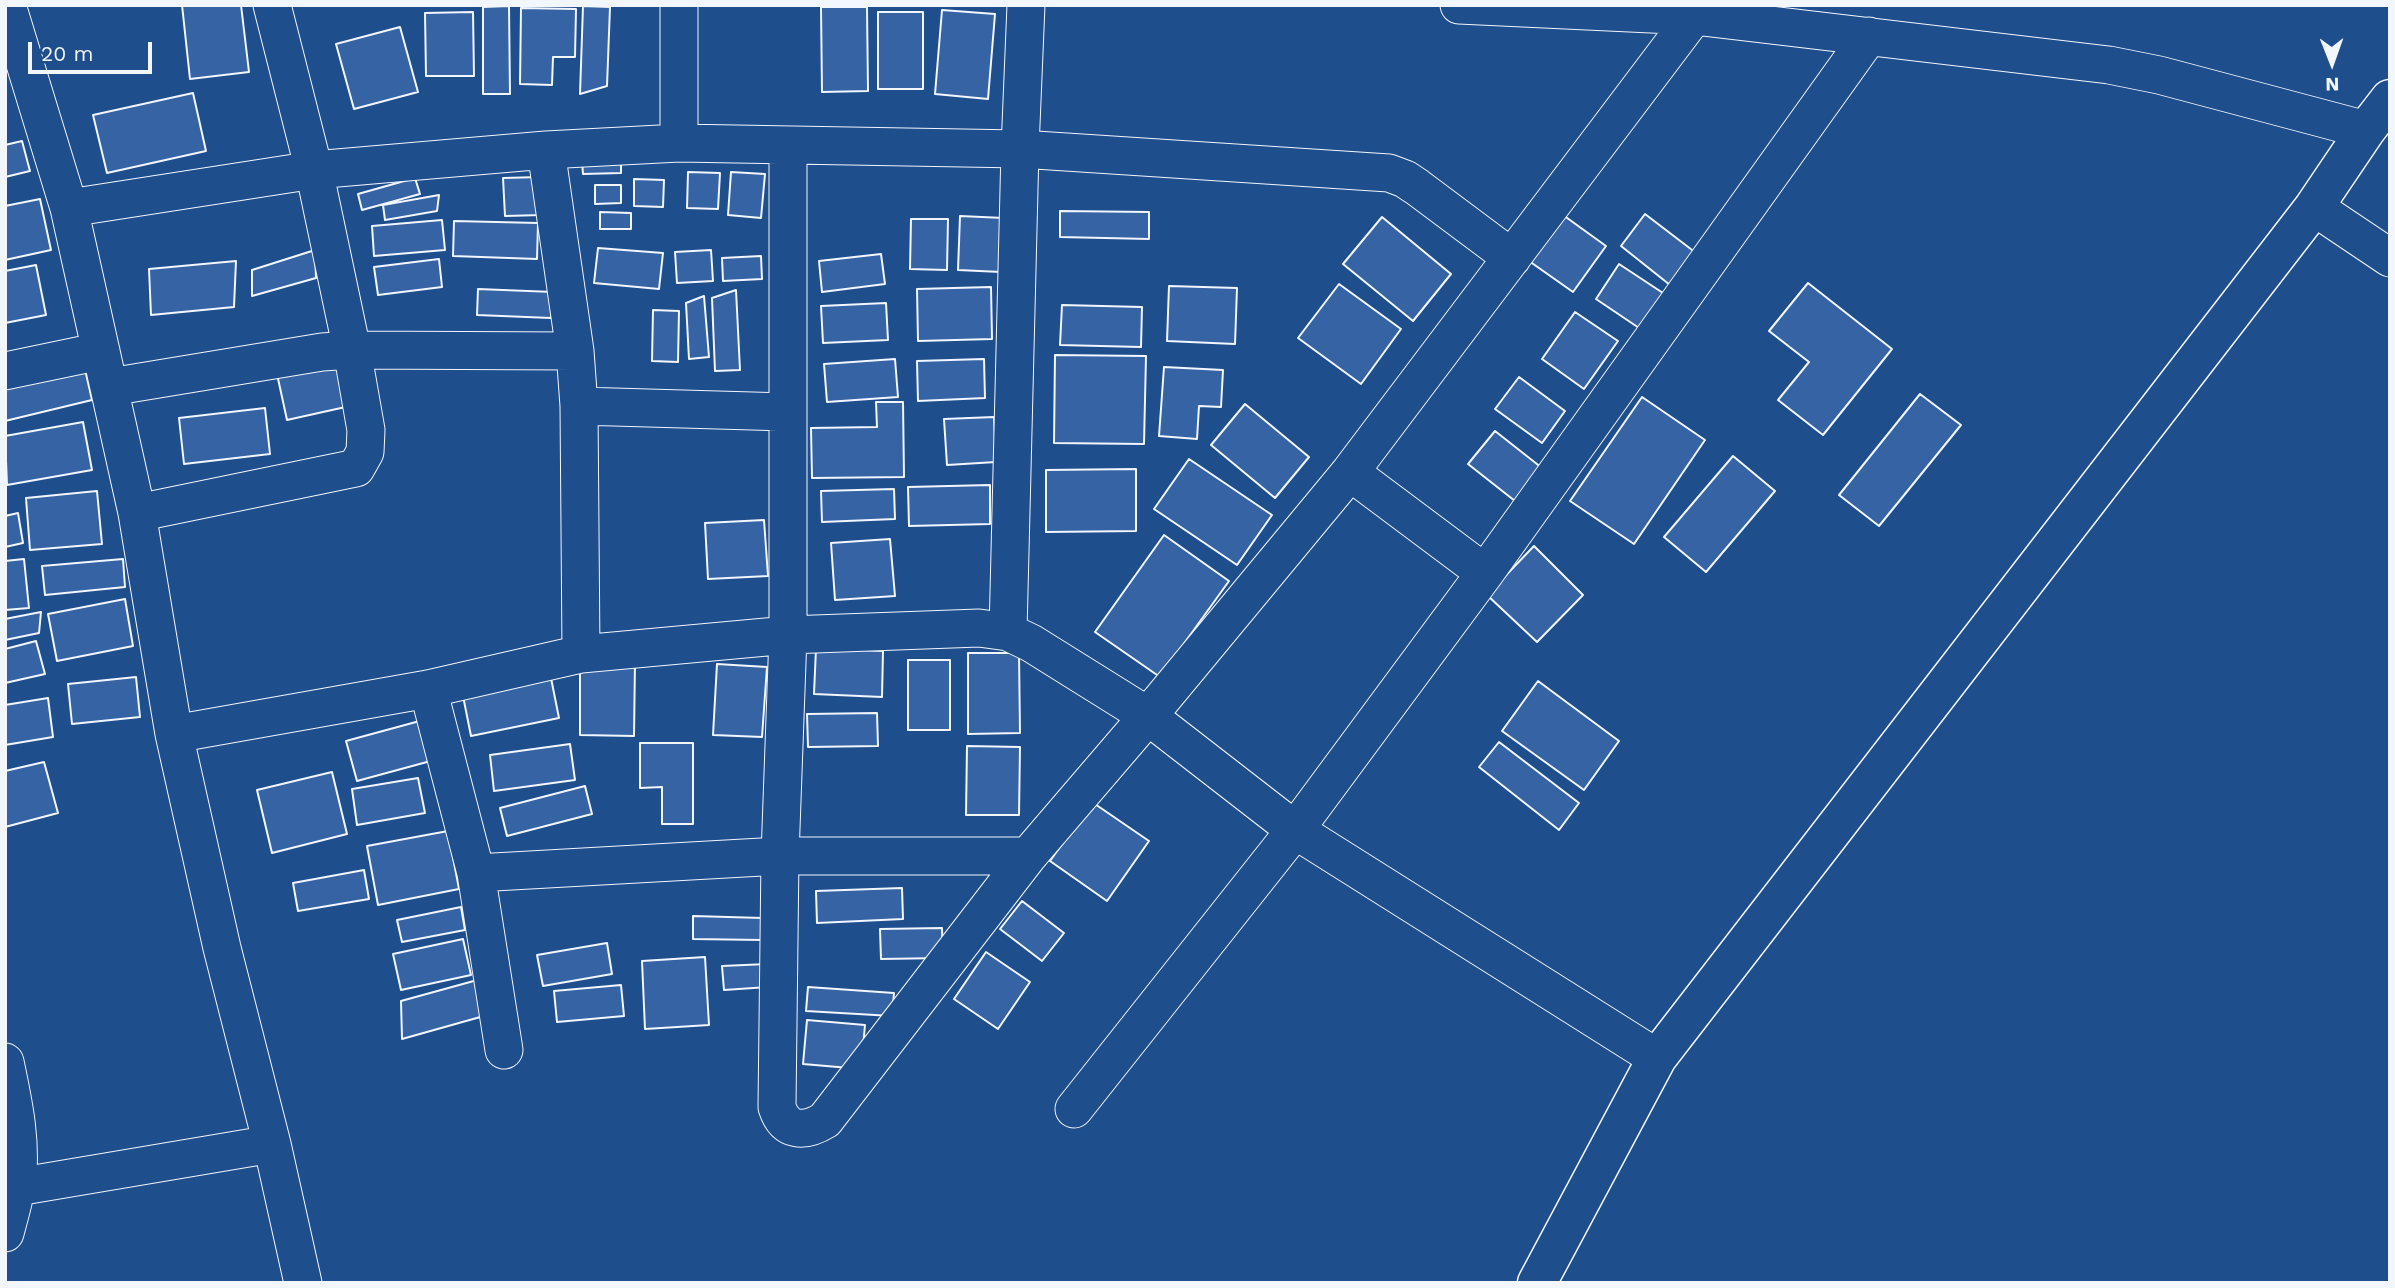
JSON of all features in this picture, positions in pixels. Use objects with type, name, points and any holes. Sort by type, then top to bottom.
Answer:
[{"type":"highway","points":[[1537,1283],[1657,1058],[2314,207],[2390,99]]},
{"type":"street","points":[[7,5],[69,208],[137,513],[174,734],[222,948],[272,1144],[303,1283]]},
{"type":"street","points":[[137,513],[356,468],[365,452],[366,430],[352,350],[314,170],[271,5]]},
{"type":"street","points":[[679,5],[679,143]]},
{"type":"street","points":[[1007,632],[1026,5]]},
{"type":"street","points":[[1459,5],[1694,16],[2109,65],[2159,75],[2366,130]]},
{"type":"street","points":[[788,145],[788,635],[780,856],[777,1107],[780,1117],[791,1126],[802,1129],[825,1120],[1028,856],[1148,716],[1350,471],[1694,16]]},
{"type":"street","points":[[1074,1109],[1295,830],[1485,573],[1869,36]]},
{"type":"street","points":[[69,208],[314,170],[546,150],[679,143],[1020,149],[1389,173],[1417,187],[1512,258]]},
{"type":"street","points":[[546,150],[575,351],[579,405],[581,654]]},
{"type":"street","points":[[2314,207],[2390,258]]},
{"type":"street","points":[[5,371],[101,351]]},
{"type":"street","points":[[110,387],[322,352],[575,351]]},
{"type":"street","points":[[579,405],[787,412]]},
{"type":"street","points":[[1350,471],[1485,573]]},
{"type":"street","points":[[174,734],[428,689],[581,654],[788,635],[979,628],[1007,632],[1031,643],[1148,716],[1295,830],[1657,1058]]},
{"type":"street","points":[[428,689],[476,873],[505,1050]]},
{"type":"street","points":[[476,873],[780,856],[1028,856]]},
{"type":"street","points":[[5,1062],[16,1113],[18,1163],[10,1189],[5,1233]]},
{"type":"street","points":[[10,1189],[272,1144]]},
{"type":"building","points":[[182,5],[241,5],[249,72],[190,79]]},
{"type":"building","points":[[509,6],[510,94],[483,94],[483,7]]},
{"type":"building","points":[[583,6],[610,7],[607,86],[580,94]]},
{"type":"building","points":[[821,7],[867,7],[868,91],[822,92]]},
{"type":"building","points":[[521,8],[576,9],[575,57],[553,57],[552,85],[520,84]]},
{"type":"building","points":[[942,10],[995,14],[988,99],[935,94]]},
{"type":"building","points":[[473,12],[474,76],[426,76],[425,13]]},
{"type":"building","points":[[878,12],[923,12],[923,89],[878,89]]},
{"type":"building","points":[[400,27],[418,92],[354,109],[336,44]]},
{"type":"building","points":[[193,93],[206,151],[107,173],[93,115]]},
{"type":"building","points":[[22,141],[30,171],[5,177],[5,145]]},
{"type":"building","points":[[621,159],[621,173],[583,174],[582,161]]},
{"type":"building","points":[[688,172],[720,173],[718,209],[687,208]]},
{"type":"building","points":[[731,172],[765,174],[761,218],[728,215]]},
{"type":"building","points":[[540,177],[542,215],[505,216],[503,178]]},
{"type":"building","points":[[415,178],[420,194],[362,210],[358,194]]},
{"type":"building","points":[[634,179],[664,180],[663,207],[634,206]]},
{"type":"building","points":[[595,185],[621,185],[621,203],[595,204]]},
{"type":"building","points":[[439,195],[437,211],[385,220],[383,205]]},
{"type":"building","points":[[40,199],[51,250],[5,260],[5,206]]},
{"type":"building","points":[[1060,211],[1149,212],[1149,239],[1060,237]]},
{"type":"building","points":[[600,212],[631,213],[631,229],[600,229]]},
{"type":"building","points":[[1645,214],[1696,253],[1670,285],[1621,246]]},
{"type":"building","points":[[1563,215],[1606,246],[1573,292],[1529,261]]},
{"type":"building","points":[[960,216],[1004,218],[1001,272],[958,270]]},
{"type":"building","points":[[1382,217],[1451,274],[1413,321],[1343,264]]},
{"type":"building","points":[[911,219],[948,219],[947,270],[910,269]]},
{"type":"building","points":[[442,220],[445,250],[374,256],[372,226]]},
{"type":"building","points":[[454,221],[538,223],[537,259],[453,256]]},
{"type":"building","points":[[598,248],[663,253],[659,289],[594,283]]},
{"type":"building","points":[[315,250],[316,278],[252,296],[252,270]]},
{"type":"building","points":[[711,250],[713,281],[677,283],[675,252]]},
{"type":"building","points":[[881,254],[885,284],[822,292],[819,261]]},
{"type":"building","points":[[761,256],[762,279],[723,281],[722,258]]},
{"type":"building","points":[[439,259],[442,287],[378,295],[374,267]]},
{"type":"building","points":[[236,261],[234,307],[151,315],[149,269]]},
{"type":"building","points":[[1619,264],[1666,295],[1642,330],[1596,299]]},
{"type":"building","points":[[36,265],[46,315],[5,323],[5,271]]},
{"type":"building","points":[[1808,283],[1892,349],[1823,435],[1778,400],[1809,362],[1769,331]]},
{"type":"building","points":[[1339,284],[1401,329],[1361,384],[1298,338]]},
{"type":"building","points":[[1169,286],[1237,288],[1235,344],[1167,341]]},
{"type":"building","points":[[991,287],[992,339],[918,341],[917,289]]},
{"type":"building","points":[[478,289],[553,292],[551,318],[477,315]]},
{"type":"building","points":[[736,290],[740,370],[715,371],[712,298]]},
{"type":"building","points":[[704,296],[709,357],[689,359],[686,303]]},
{"type":"building","points":[[886,303],[888,340],[823,343],[821,306]]},
{"type":"building","points":[[1062,305],[1142,307],[1141,347],[1060,345]]},
{"type":"building","points":[[653,310],[679,311],[678,362],[652,361]]},
{"type":"building","points":[[1575,312],[1618,341],[1584,389],[1542,359]]},
{"type":"building","points":[[1055,355],[1146,356],[1144,444],[1054,443]]},
{"type":"building","points":[[895,359],[898,397],[827,402],[824,364]]},
{"type":"building","points":[[984,359],[985,398],[918,401],[917,361]]},
{"type":"building","points":[[340,360],[350,406],[287,420],[277,374]]},
{"type":"building","points":[[84,365],[92,400],[5,421],[5,384]]},
{"type":"building","points":[[1164,367],[1223,370],[1221,407],[1199,406],[1197,439],[1159,436]]},
{"type":"building","points":[[1519,377],[1565,411],[1542,443],[1495,409]]},
{"type":"building","points":[[1920,394],[1961,425],[1879,526],[1839,495]]},
{"type":"building","points":[[1642,397],[1705,440],[1634,544],[1570,501]]},
{"type":"building","points":[[876,402],[903,402],[904,477],[812,478],[811,428],[877,427]]},
{"type":"building","points":[[1245,404],[1309,457],[1275,498],[1211,445]]},
{"type":"building","points":[[265,408],[270,454],[184,464],[179,418]]},
{"type":"building","points":[[994,417],[996,462],[947,465],[944,419]]},
{"type":"building","points":[[83,422],[92,470],[7,485],[5,436]]},
{"type":"building","points":[[1495,431],[1542,468],[1515,501],[1468,464]]},
{"type":"building","points":[[1733,456],[1775,491],[1706,572],[1664,537]]},
{"type":"building","points":[[1189,459],[1272,515],[1237,565],[1154,509]]},
{"type":"building","points":[[1136,469],[1136,531],[1046,532],[1046,470]]},
{"type":"building","points":[[990,485],[990,524],[909,526],[908,487]]},
{"type":"building","points":[[894,489],[895,519],[822,522],[821,491]]},
{"type":"building","points":[[97,491],[102,544],[30,550],[26,498]]},
{"type":"building","points":[[18,513],[23,543],[5,547],[5,516]]},
{"type":"building","points":[[764,520],[768,576],[708,579],[705,523]]},
{"type":"building","points":[[1164,535],[1229,581],[1160,677],[1095,632]]},
{"type":"building","points":[[890,539],[895,596],[835,600],[831,543]]},
{"type":"building","points":[[1534,546],[1583,595],[1537,642],[1487,595]]},
{"type":"building","points":[[24,559],[29,608],[5,610],[5,561]]},
{"type":"building","points":[[123,559],[125,587],[45,595],[42,566]]},
{"type":"building","points":[[125,599],[133,646],[57,661],[48,614]]},
{"type":"building","points":[[41,612],[39,633],[5,640],[5,619]]},
{"type":"building","points":[[36,641],[45,674],[5,683],[5,649]]},
{"type":"building","points":[[816,648],[883,651],[882,697],[814,694]]},
{"type":"building","points":[[968,653],[1019,653],[1020,733],[968,734]]},
{"type":"building","points":[[908,660],[950,660],[950,730],[908,730]]},
{"type":"building","points":[[580,662],[635,662],[634,736],[580,735]]},
{"type":"building","points":[[717,664],[767,667],[762,737],[713,735]]},
{"type":"building","points":[[550,673],[559,718],[471,736],[462,691]]},
{"type":"building","points":[[136,677],[140,717],[72,724],[68,684]]},
{"type":"building","points":[[1538,681],[1619,741],[1584,790],[1502,731]]},
{"type":"building","points":[[48,698],[53,737],[5,745],[5,705]]},
{"type":"building","points":[[877,713],[878,746],[808,747],[807,714]]},
{"type":"building","points":[[427,719],[438,759],[357,781],[346,741]]},
{"type":"building","points":[[1499,742],[1579,803],[1559,830],[1479,767]]},
{"type":"building","points":[[640,743],[693,743],[693,824],[662,824],[662,787],[640,788]]},
{"type":"building","points":[[570,744],[575,780],[494,791],[490,755]]},
{"type":"building","points":[[967,746],[1020,747],[1019,815],[966,815]]},
{"type":"building","points":[[44,762],[58,813],[5,827],[5,771]]},
{"type":"building","points":[[332,772],[347,834],[272,853],[257,790]]},
{"type":"building","points":[[418,778],[425,813],[357,825],[352,789]]},
{"type":"building","points":[[585,786],[592,814],[507,836],[500,808]]},
{"type":"building","points":[[1092,802],[1149,841],[1107,901],[1050,861]]},
{"type":"building","points":[[448,831],[459,889],[378,905],[367,846]]},
{"type":"building","points":[[364,870],[369,899],[298,911],[293,883]]},
{"type":"building","points":[[902,888],[903,919],[817,923],[816,891]]},
{"type":"building","points":[[1022,901],[1064,933],[1042,961],[1000,929]]},
{"type":"building","points":[[461,907],[465,930],[402,942],[397,920]]},
{"type":"building","points":[[693,916],[763,918],[762,940],[693,939]]},
{"type":"building","points":[[942,928],[943,958],[881,959],[880,929]]},
{"type":"building","points":[[463,939],[471,975],[401,990],[393,954]]},
{"type":"building","points":[[607,943],[612,974],[543,986],[537,955]]},
{"type":"building","points":[[986,952],[1030,982],[998,1029],[954,999]]},
{"type":"building","points":[[705,957],[709,1025],[645,1029],[642,961]]},
{"type":"building","points":[[767,964],[768,987],[724,990],[722,966]]},
{"type":"building","points":[[481,979],[491,1014],[402,1039],[401,1001]]},
{"type":"building","points":[[621,985],[624,1016],[557,1022],[554,991]]},
{"type":"building","points":[[808,987],[894,993],[892,1016],[806,1011]]},
{"type":"building","points":[[807,1020],[865,1025],[861,1069],[803,1064]]}]
